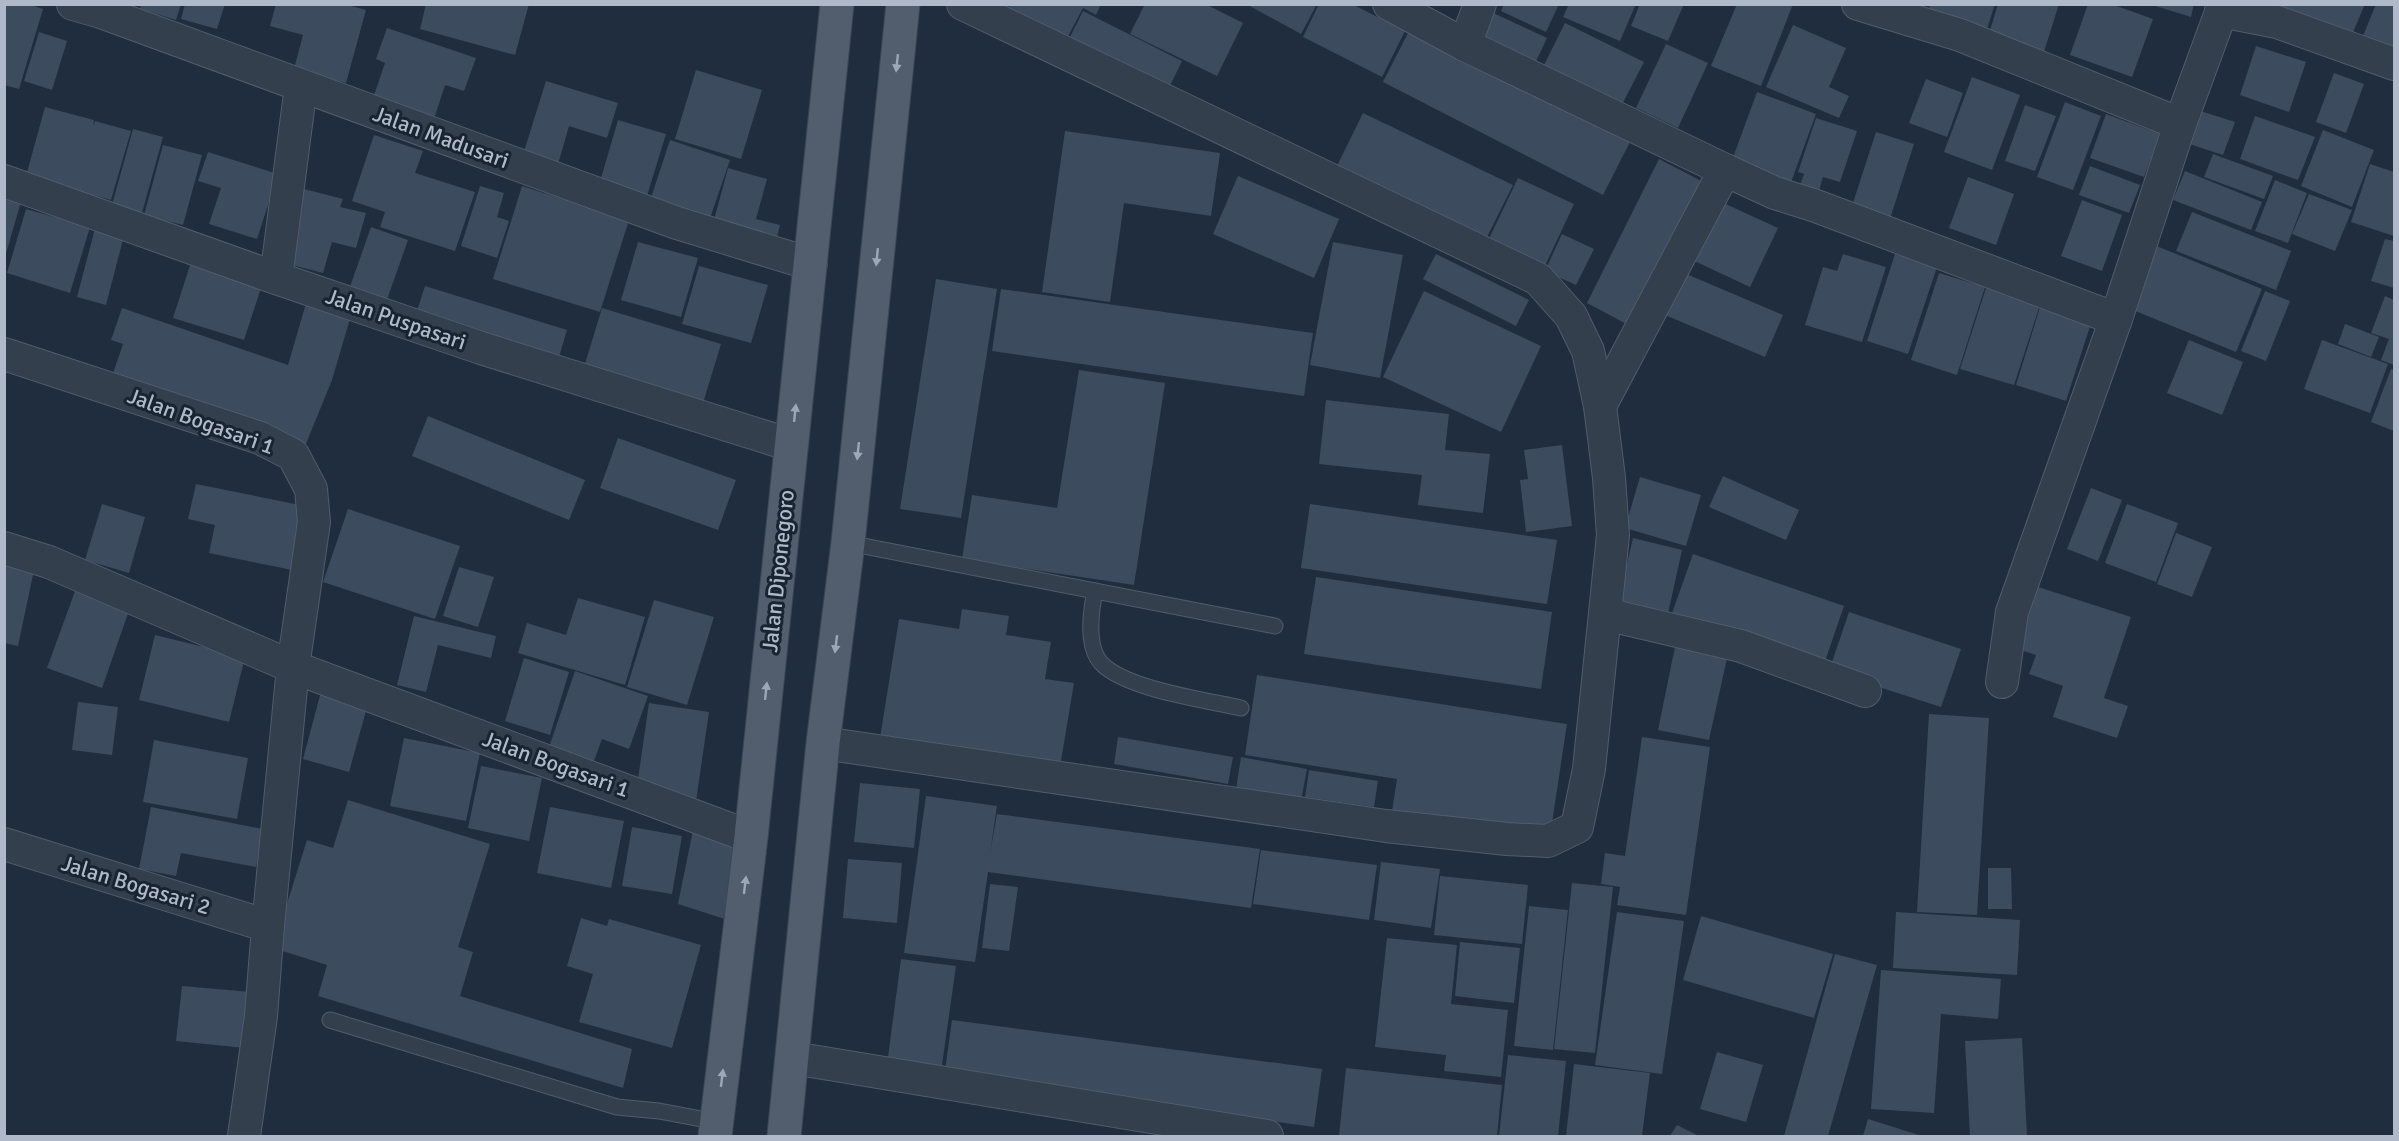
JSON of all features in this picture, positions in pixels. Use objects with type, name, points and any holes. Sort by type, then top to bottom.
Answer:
[{"type":"main road","name":"Jalan Diponegoro","points":[[716,1129],[751,837],[837,4]]},
{"type":"main road","points":[[784,1137],[823,743],[848,543],[903,4]]},
{"type":"street","name":"Jalan Madusari","points":[[73,4],[101,12],[677,223],[811,264]]},
{"type":"street","points":[[823,743],[1386,826],[1507,839],[1548,841],[1577,827],[1583,805],[1589,769],[1613,535],[1600,406],[1588,351],[1571,316],[1538,279],[963,4]]},
{"type":"street","points":[[1389,4],[1465,45],[1776,193],[2116,319]]},
{"type":"street","points":[[1465,45],[1480,4]]},
{"type":"street","points":[[1858,4],[1960,35],[2180,124]]},
{"type":"street","points":[[2002,682],[2012,612],[2116,319],[2180,124],[2222,8],[2277,22],[2394,64]]},
{"type":"street","points":[[276,278],[301,86]]},
{"type":"street","points":[[1600,406],[1725,170]]},
{"type":"street","name":"Jalan Puspasari","points":[[4,181],[481,348],[792,445]]},
{"type":"street","name":"Jalan Bogasari 1","points":[[4,354],[252,435],[293,455],[311,489],[314,522],[293,667]]},
{"type":"street","name":"Jalan Bogasari 1","points":[[4,548],[50,562],[293,667],[751,837]]},
{"type":"street","points":[[1605,615],[1741,646],[1865,691]]},
{"type":"street","points":[[244,1137],[261,1016],[293,667]]},
{"type":"street","name":"Jalan Bogasari 2","points":[[4,844],[268,926]]},
{"type":"street","points":[[793,1058],[1268,1137]]},
{"type":"lane","points":[[848,543],[1275,626]]},
{"type":"lane","points":[[1095,591],[1090,621],[1093,645],[1099,662],[1119,677],[1139,684],[1241,708]]},
{"type":"lane","points":[[330,1020],[617,1107],[659,1111],[716,1129]]},
{"type":"building","points":[[4,4],[28,4],[43,9],[19,89],[4,85]]},
{"type":"building","points":[[141,4],[181,4],[176,20],[140,9]]},
{"type":"building","points":[[185,4],[225,4],[217,29],[181,19]]},
{"type":"building","points":[[276,4],[344,4],[366,10],[346,83],[294,69],[303,35],[270,26]]},
{"type":"building","points":[[426,4],[529,4],[515,55],[420,29]]},
{"type":"building","points":[[1010,4],[1101,4],[1096,15],[1083,8],[1066,40],[1007,10]]},
{"type":"building","points":[[1145,4],[1205,4],[1243,23],[1217,76],[1130,34]]},
{"type":"building","points":[[1246,4],[1317,4],[1301,34]]},
{"type":"building","points":[[1319,4],[1352,4],[1405,31],[1382,77],[1303,37]]},
{"type":"building","points":[[1504,4],[1559,4],[1546,32],[1501,11]]},
{"type":"building","points":[[1569,4],[1636,4],[1620,41],[1563,17]]},
{"type":"building","points":[[1640,4],[1684,4],[1668,41],[1631,26]]},
{"type":"building","points":[[1737,4],[1793,4],[1761,86],[1711,66]]},
{"type":"building","points":[[1930,4],[1995,4],[1987,29],[1929,9]]},
{"type":"building","points":[[1998,4],[2059,4],[2043,55],[1988,37]]},
{"type":"building","points":[[2088,4],[2111,4],[2153,19],[2132,77],[2070,55]]},
{"type":"building","points":[[2149,4],[2194,4],[2191,17]]},
{"type":"building","points":[[2283,4],[2365,4],[2348,44],[2279,14]]},
{"type":"building","points":[[2376,4],[2394,4],[2394,54],[2361,41]]},
{"type":"building","points":[[1083,11],[1182,61],[1164,98],[1065,47]]},
{"type":"building","points":[[1489,11],[1547,38],[1531,72],[1473,44]]},
{"type":"building","points":[[1565,23],[1644,62],[1617,114],[1539,75]]},
{"type":"building","points":[[1793,25],[1846,48],[1829,87],[1849,96],[1839,118],[1766,87]]},
{"type":"building","points":[[387,28],[476,58],[464,91],[445,85],[434,119],[373,98],[385,63],[376,59]]},
{"type":"building","points":[[1410,29],[1630,142],[1603,195],[1383,82]]},
{"type":"building","points":[[39,32],[67,41],[52,90],[24,81]]},
{"type":"building","points":[[1666,44],[1708,63],[1678,128],[1636,108]]},
{"type":"building","points":[[2256,46],[2306,62],[2289,112],[2240,95]]},
{"type":"building","points":[[696,70],[762,90],[741,159],[675,139]]},
{"type":"building","points":[[2334,73],[2364,84],[2346,133],[2316,122]]},
{"type":"building","points":[[1972,77],[2020,95],[1992,170],[1944,152]]},
{"type":"building","points":[[1926,79],[1963,93],[1947,137],[1909,123]]},
{"type":"building","points":[[546,81],[618,103],[607,138],[569,126],[556,171],[521,161]]},
{"type":"building","points":[[1757,92],[1816,114],[1790,185],[1731,163]]},
{"type":"building","points":[[2065,102],[2101,116],[2073,190],[2037,177]]},
{"type":"building","points":[[2025,105],[2056,116],[2035,171],[2005,161]]},
{"type":"building","points":[[45,107],[94,120],[93,127],[95,121],[131,131],[111,200],[26,176]]},
{"type":"building","points":[[2191,108],[2235,122],[2223,155],[2180,141]]},
{"type":"building","points":[[1363,113],[1513,185],[1485,241],[1336,168]]},
{"type":"building","points":[[2106,114],[2160,134],[2144,177],[2090,158]]},
{"type":"building","points":[[2255,116],[2315,137],[2298,180],[2240,159]]},
{"type":"building","points":[[1816,118],[1857,131],[1840,182],[1823,177],[1819,191],[1800,185],[1804,174],[1798,172]]},
{"type":"building","points":[[618,120],[666,134],[646,199],[599,185]]},
{"type":"building","points":[[133,129],[163,137],[142,213],[112,205]]},
{"type":"building","points":[[2323,130],[2374,150],[2352,207],[2301,186]]},
{"type":"building","points":[[1065,131],[1220,153],[1211,216],[1124,203],[1110,302],[1042,292]]},
{"type":"building","points":[[1876,132],[1914,144],[1888,225],[1850,212]]},
{"type":"building","points":[[374,135],[423,151],[415,173],[475,192],[455,251],[380,227],[385,212],[352,201]]},
{"type":"building","points":[[670,140],[730,160],[706,230],[647,210]]},
{"type":"building","points":[[163,145],[202,155],[183,225],[144,215]]},
{"type":"building","points":[[208,152],[278,174],[257,239],[209,224],[221,188],[198,181]]},
{"type":"building","points":[[2213,154],[2273,176],[2264,199],[2204,177]]},
{"type":"building","points":[[1659,159],[1709,185],[1636,329],[1587,303]]},
{"type":"building","points":[[2370,164],[2394,172],[2394,236],[2351,222]]},
{"type":"building","points":[[2090,166],[2140,185],[2129,213],[2079,195]]},
{"type":"building","points":[[728,168],[767,179],[756,219],[780,225],[774,249],[711,231]]},
{"type":"building","points":[[2185,171],[2262,202],[2251,230],[2173,200]]},
{"type":"building","points":[[1238,176],[1339,219],[1314,278],[1213,234]]},
{"type":"building","points":[[1968,177],[2014,194],[1996,245],[1949,228]]},
{"type":"building","points":[[1518,178],[1574,204],[1543,270],[1487,243]]},
{"type":"building","points":[[2275,180],[2307,193],[2288,243],[2255,231]]},
{"type":"building","points":[[480,186],[504,193],[497,217],[509,221],[497,258],[461,246]]},
{"type":"building","points":[[522,186],[629,220],[600,312],[493,279]]},
{"type":"building","points":[[304,189],[343,199],[340,207],[366,213],[356,248],[332,242],[323,273],[284,263]]},
{"type":"building","points":[[4,190],[23,195],[5,257],[4,257]]},
{"type":"building","points":[[2309,194],[2352,210],[2335,251],[2292,234]]},
{"type":"building","points":[[1717,200],[1778,228],[1750,287],[1690,259]]},
{"type":"building","points":[[2082,200],[2122,215],[2102,271],[2061,256]]},
{"type":"building","points":[[26,209],[90,227],[70,293],[7,273]]},
{"type":"building","points":[[2192,212],[2291,251],[2276,290],[2176,251]]},
{"type":"building","points":[[97,221],[126,228],[106,305],[77,297]]},
{"type":"building","points":[[371,227],[408,240],[383,311],[346,298]]},
{"type":"building","points":[[1562,234],[1594,249],[1576,285],[1545,271]]},
{"type":"building","points":[[2385,239],[2394,241],[2394,288],[2371,281]]},
{"type":"building","points":[[638,242],[698,258],[681,317],[621,300]]},
{"type":"building","points":[[1333,242],[1403,255],[1380,378],[1310,365]]},
{"type":"building","points":[[2154,245],[2262,289],[2236,352],[2128,308]]},
{"type":"building","points":[[1436,254],[1529,300],[1516,326],[1423,279]]},
{"type":"building","points":[[1843,254],[1886,267],[1862,342],[1805,325],[1823,267],[1837,271]]},
{"type":"building","points":[[1895,254],[1937,267],[1908,354],[1867,341]]},
{"type":"building","points":[[192,259],[263,282],[244,340],[173,318]]},
{"type":"building","points":[[699,266],[768,285],[751,343],[682,324]]},
{"type":"building","points":[[1684,273],[1783,315],[1765,357],[1665,315]]},
{"type":"building","points":[[1939,273],[1985,287],[1957,375],[1911,360]]},
{"type":"building","points":[[936,279],[997,289],[961,518],[900,509]]},
{"type":"building","points":[[425,286],[567,330],[556,367],[413,323]]},
{"type":"building","points":[[1986,288],[2040,305],[2014,385],[1960,369]]},
{"type":"building","points":[[1001,289],[1313,333],[1304,396],[992,351]]},
{"type":"building","points":[[1424,291],[1541,346],[1501,432],[1383,377]]},
{"type":"building","points":[[2265,291],[2290,301],[2266,361],[2241,351]]},
{"type":"building","points":[[309,293],[354,305],[332,380],[301,456],[109,385],[123,344],[111,340],[122,308],[288,365]]},
{"type":"building","points":[[2385,296],[2394,300],[2394,365],[2381,360],[2389,339],[2371,333]]},
{"type":"building","points":[[2041,304],[2092,320],[2066,401],[2016,385]]},
{"type":"building","points":[[602,308],[721,344],[700,413],[581,377]]},
{"type":"building","points":[[2345,324],[2379,337],[2371,357],[2338,344]]},
{"type":"building","points":[[2189,340],[2243,362],[2222,415],[2167,393]]},
{"type":"building","points":[[2322,340],[2388,364],[2370,413],[2304,389]]},
{"type":"building","points":[[2391,369],[2394,370],[2394,431],[2371,422]]},
{"type":"building","points":[[1079,370],[1165,383],[1134,585],[962,559],[972,495],[1057,508]]},
{"type":"building","points":[[1326,400],[1449,414],[1445,450],[1490,454],[1483,513],[1418,505],[1422,475],[1319,464]]},
{"type":"building","points":[[428,416],[585,480],[569,520],[412,456]]},
{"type":"building","points":[[618,438],[736,480],[718,530],[600,488]]},
{"type":"building","points":[[1562,445],[1572,526],[1526,532],[1520,480],[1528,479],[1524,450]]},
{"type":"building","points":[[1723,476],[1799,510],[1786,540],[1709,507]]},
{"type":"building","points":[[1640,477],[1701,495],[1686,546],[1625,528]]},
{"type":"building","points":[[196,484],[305,506],[292,570],[209,553],[215,525],[188,519]]},
{"type":"building","points":[[2091,488],[2122,500],[2098,561],[2067,549]]},
{"type":"building","points":[[102,504],[145,517],[129,573],[85,560]]},
{"type":"building","points":[[1310,504],[1557,540],[1547,604],[1301,568]]},
{"type":"building","points":[[2127,504],[2178,523],[2156,582],[2105,563]]},
{"type":"building","points":[[348,509],[460,546],[435,619],[323,582]]},
{"type":"building","points":[[2176,533],[2212,547],[2192,597],[2157,584]]},
{"type":"building","points":[[1633,538],[1682,550],[1667,618],[1617,607]]},
{"type":"building","points":[[1693,554],[1844,606],[1823,667],[1671,616]]},
{"type":"building","points":[[4,563],[34,570],[18,646],[4,643]]},
{"type":"building","points":[[459,567],[494,577],[478,627],[443,616]]},
{"type":"building","points":[[1316,577],[1552,612],[1541,689],[1304,654]]},
{"type":"building","points":[[78,583],[132,602],[102,688],[47,668]]},
{"type":"building","points":[[2032,585],[2131,617],[2104,698],[2128,706],[2117,738],[2053,717],[2063,686],[2029,674],[2036,655],[2011,647]]},
{"type":"building","points":[[578,598],[645,617],[625,685],[518,653],[527,623],[566,635]]},
{"type":"building","points":[[654,600],[714,617],[687,705],[627,687]]},
{"type":"building","points":[[962,609],[1009,616],[1006,635],[1051,642],[1045,679],[1074,683],[1060,767],[880,738],[899,619],[959,629]]},
{"type":"building","points":[[1849,612],[1961,649],[1941,707],[1829,671]]},
{"type":"building","points":[[414,616],[496,636],[491,658],[438,645],[426,692],[397,685]]},
{"type":"building","points":[[155,635],[245,657],[229,722],[139,700]]},
{"type":"building","points":[[1677,637],[1729,649],[1709,740],[1658,730]]},
{"type":"building","points":[[524,658],[569,672],[550,735],[505,721]]},
{"type":"building","points":[[575,671],[648,696],[629,749],[602,739],[591,769],[547,753]]},
{"type":"building","points":[[1257,675],[1567,724],[1550,836],[1392,811],[1397,779],[1245,755]]},
{"type":"building","points":[[322,688],[369,700],[349,772],[303,759]]},
{"type":"building","points":[[78,702],[118,707],[112,755],[72,750]]},
{"type":"building","points":[[649,703],[709,712],[696,801],[636,793]]},
{"type":"building","points":[[1929,714],[1989,718],[1977,915],[1917,912]]},
{"type":"building","points":[[1118,737],[1233,757],[1228,784],[1114,764]]},
{"type":"building","points":[[1642,737],[1710,747],[1686,915],[1617,905],[1620,887],[1601,884],[1605,853],[1625,856]]},
{"type":"building","points":[[404,738],[480,753],[466,821],[390,806]]},
{"type":"building","points":[[154,740],[248,758],[237,819],[143,802]]},
{"type":"building","points":[[1241,757],[1307,769],[1301,801],[1236,790]]},
{"type":"building","points":[[481,766],[542,778],[529,841],[468,828]]},
{"type":"building","points":[[1309,770],[1378,781],[1374,807],[1305,797]]},
{"type":"building","points":[[860,783],[920,789],[914,848],[854,842]]},
{"type":"building","points":[[926,796],[997,806],[990,853],[997,814],[1260,849],[1251,908],[988,872],[975,962],[904,953]]},
{"type":"building","points":[[348,800],[490,844],[458,947],[473,952],[460,996],[632,1049],[623,1088],[318,996],[327,965],[273,948],[307,840],[333,848]]},
{"type":"building","points":[[151,807],[263,829],[256,867],[181,853],[176,876],[139,869]]},
{"type":"building","points":[[550,807],[624,821],[611,888],[537,873]]},
{"type":"building","points":[[632,827],[682,836],[672,894],[622,886]]},
{"type":"building","points":[[693,830],[744,847],[734,922],[678,904]]},
{"type":"building","points":[[1261,850],[1377,865],[1369,920],[1253,904]]},
{"type":"building","points":[[848,859],[902,863],[897,923],[843,918]]},
{"type":"building","points":[[1381,862],[1440,869],[1431,928],[1374,920]]},
{"type":"building","points":[[1988,868],[2011,868],[2012,909],[1988,909]]},
{"type":"building","points":[[1440,876],[1528,885],[1522,944],[1434,935]]},
{"type":"building","points":[[1572,883],[1613,887],[1595,1053],[1554,1049]]},
{"type":"building","points":[[990,884],[1018,887],[1009,951],[982,948]]},
{"type":"building","points":[[1529,906],[1568,910],[1553,1050],[1514,1046]]},
{"type":"building","points":[[1617,912],[1684,921],[1662,1074],[1595,1065]]},
{"type":"building","points":[[1896,912],[2020,920],[2017,975],[1893,968]]},
{"type":"building","points":[[1701,916],[1833,954],[1814,1018],[1683,980]]},
{"type":"building","points":[[581,918],[607,926],[609,919],[701,945],[672,1048],[579,1022],[593,974],[567,966]]},
{"type":"building","points":[[1387,938],[1457,945],[1451,1004],[1508,1010],[1501,1077],[1444,1071],[1446,1055],[1375,1047]]},
{"type":"building","points":[[1460,942],[1520,948],[1514,1003],[1455,996]]},
{"type":"building","points":[[1835,954],[1877,965],[1828,1136],[1784,1136]]},
{"type":"building","points":[[901,959],[956,966],[940,1079],[886,1072]]},
{"type":"building","points":[[1881,970],[2001,979],[1998,1019],[1941,1014],[1934,1113],[1871,1109]]},
{"type":"building","points":[[182,986],[251,992],[245,1048],[176,1041]]},
{"type":"building","points":[[952,1020],[1322,1069],[1314,1127],[944,1077]]},
{"type":"building","points":[[2022,1038],[2027,1136],[1970,1136],[1965,1041]]},
{"type":"building","points":[[1717,1052],[1763,1065],[1746,1122],[1700,1109]]},
{"type":"building","points":[[1508,1055],[1566,1061],[1558,1136],[1499,1136]]},
{"type":"building","points":[[1574,1064],[1650,1073],[1642,1136],[1566,1136]]},
{"type":"building","points":[[1346,1068],[1502,1085],[1497,1136],[1339,1136]]},
{"type":"building","points":[[1868,1119],[1922,1136],[1863,1136]]},
{"type":"building","points":[[1677,1125],[1699,1136],[1670,1136]]}]
